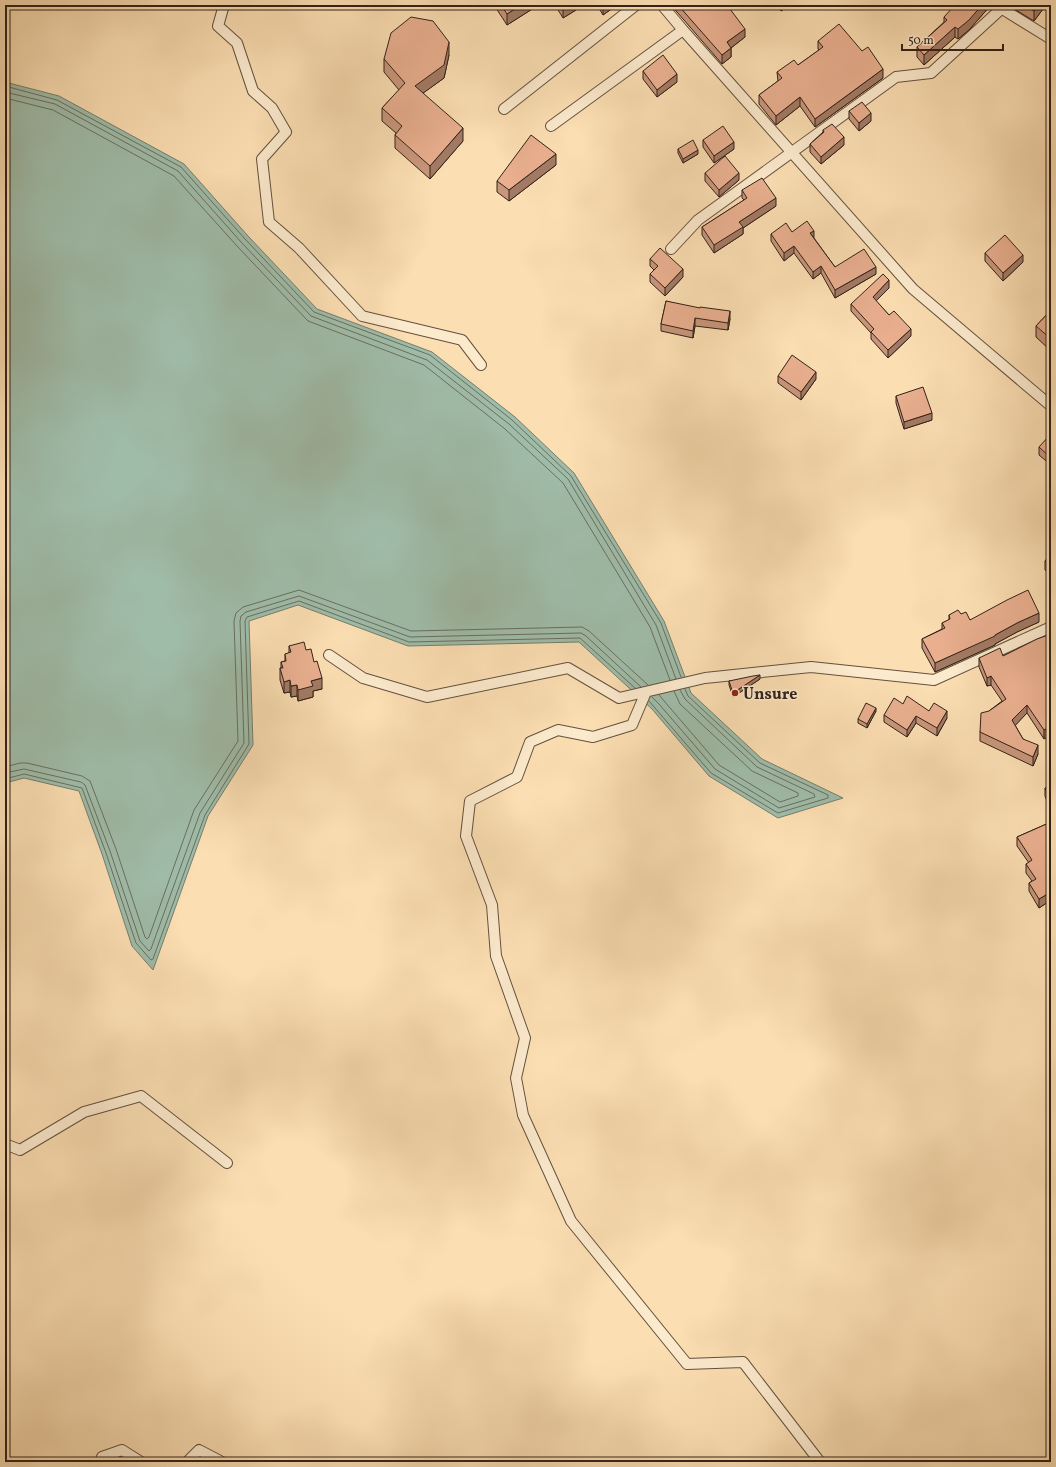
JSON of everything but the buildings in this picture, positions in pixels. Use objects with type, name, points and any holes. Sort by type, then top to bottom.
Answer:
[{"type":"street","points":[[224,5],[218,26],[237,43],[253,91],[272,108],[286,132],[262,159],[269,222],[299,248],[362,316],[462,340],[481,365]]},
{"type":"street","points":[[504,109],[636,5]]},
{"type":"street","points":[[662,5],[913,289],[1051,406]]},
{"type":"street","points":[[672,248],[698,220],[896,77],[931,73],[998,7],[1050,36]]},
{"type":"street","points":[[551,126],[683,30]]},
{"type":"street","points":[[329,656],[363,678],[427,697],[568,668],[619,698],[705,678],[811,667],[934,680],[1051,627]]},
{"type":"street","points":[[646,692],[632,725],[593,737],[558,730],[530,742],[517,777],[470,801],[466,836],[492,905],[496,956],[525,1038],[516,1078],[523,1115],[571,1221],[687,1364],[743,1362],[820,1462]]},
{"type":"street","points":[[5,1144],[20,1150],[84,1112],[141,1096],[227,1163]]},
{"type":"street","points":[[100,1462],[102,1457],[122,1450],[141,1462]]},
{"type":"street","points":[[187,1462],[199,1450],[222,1462]]},
{"type":"water","points":[[5,82],[59,96],[184,164],[248,236],[317,309],[432,352],[515,417],[574,473],[664,621],[691,693],[762,759],[843,798],[778,818],[709,776],[652,709],[579,642],[408,646],[298,605],[249,621],[253,745],[208,816],[153,970],[132,946],[102,854],[79,791],[24,778],[5,783]]},
{"type":"place","name":"Unsure","points":[[735,693]]}]
